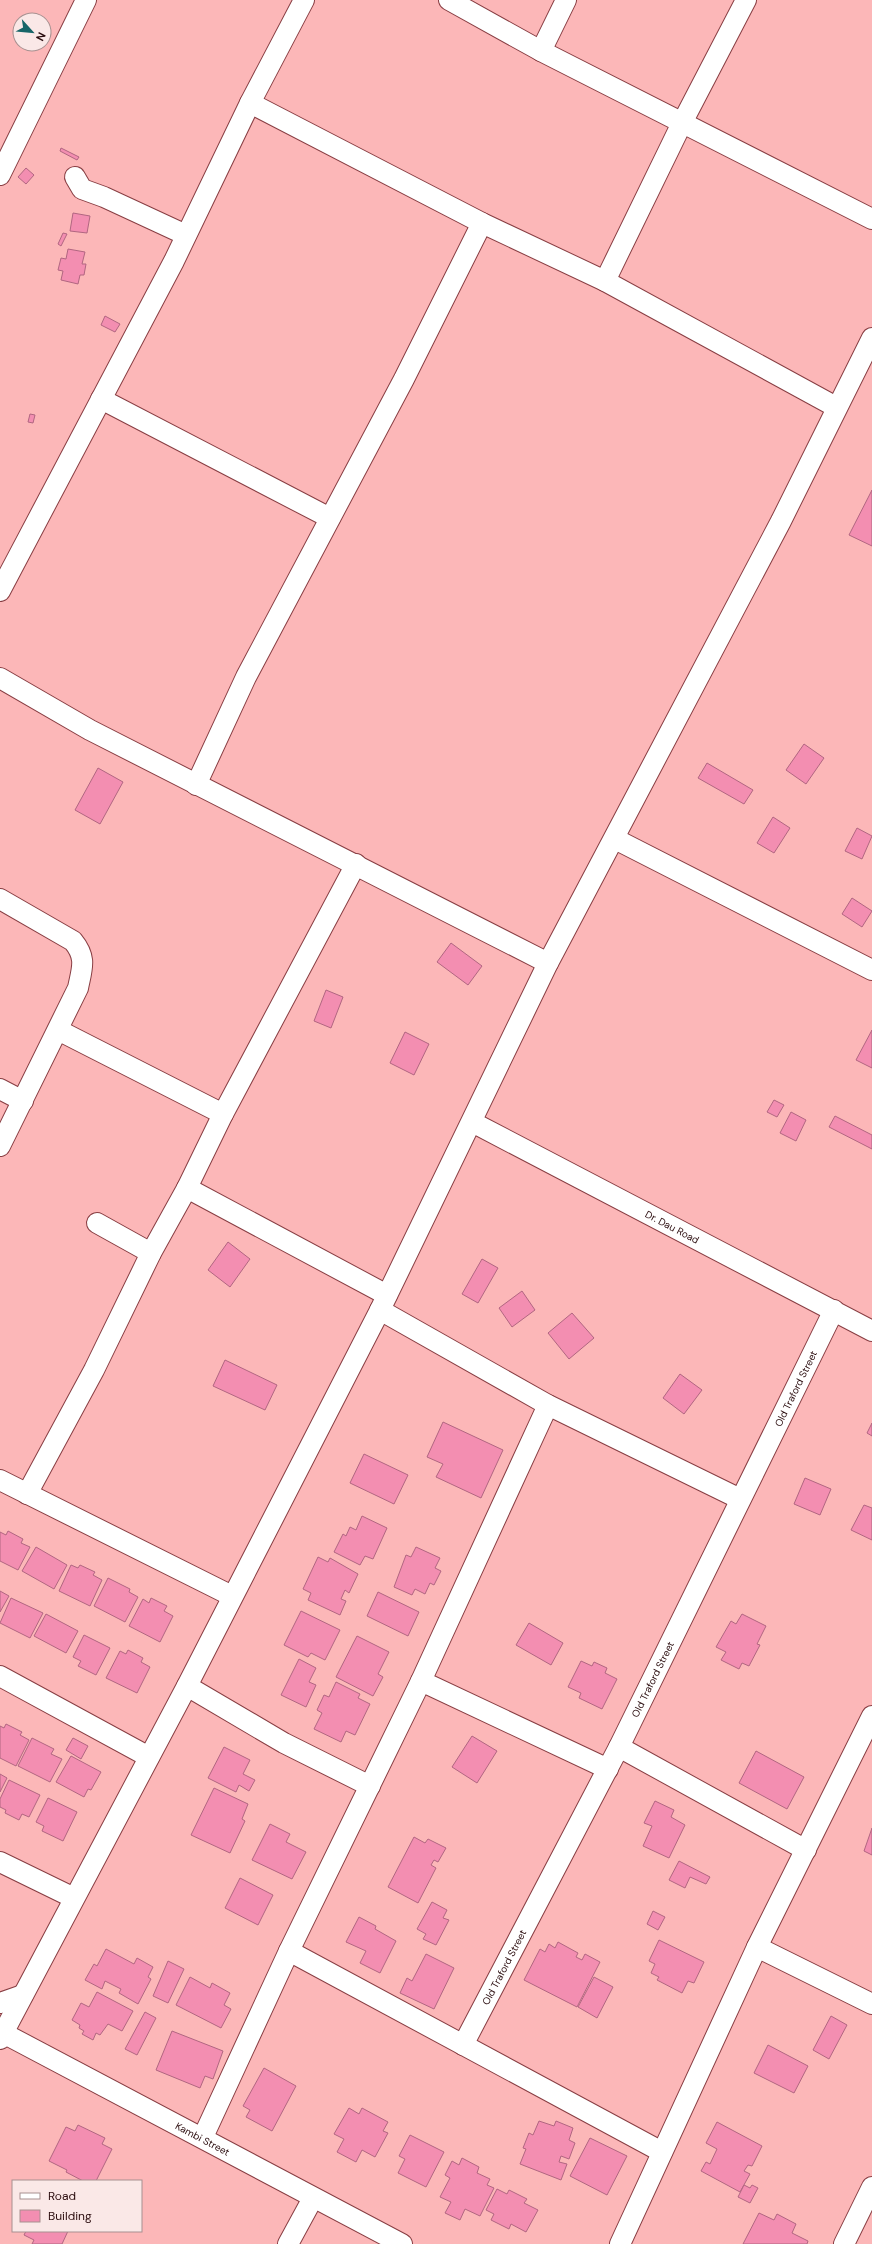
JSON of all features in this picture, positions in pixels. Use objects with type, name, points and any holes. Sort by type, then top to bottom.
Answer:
[{"type":"street","points":[[0,175],[86,0]]},
{"type":"street","points":[[0,591],[186,235],[250,103],[304,0]]},
{"type":"street","points":[[449,0],[541,51],[872,219]]},
{"type":"street","points":[[541,51],[566,0]]},
{"type":"street","points":[[605,281],[682,123],[746,0]]},
{"type":"street","points":[[250,103],[482,223],[605,281],[836,407]]},
{"type":"street","points":[[76,177],[82,189],[104,197],[186,235]]},
{"type":"street","points":[[196,785],[246,677],[404,379],[482,223]]},
{"type":"street","points":[[2,2036],[187,1686],[383,1302],[472,1122],[548,963],[615,839],[781,521],[836,407],[872,338]]},
{"type":"street","points":[[101,399],[330,518]]},
{"type":"street","points":[[0,678],[90,730],[548,963]]},
{"type":"street","points":[[615,839],[872,970]]},
{"type":"street","points":[[27,1494],[94,1370],[151,1253],[187,1188],[223,1114],[356,864]]},
{"type":"street","points":[[0,898],[50,926],[73,941],[80,950],[83,962],[78,988],[0,1146]]},
{"type":"street","points":[[58,1030],[223,1114]]},
{"type":"street","points":[[0,1089],[23,1101]]},
{"type":"street","name":"Dr. Dau Road","points":[[472,1122],[872,1331]]},
{"type":"street","points":[[187,1188],[383,1302],[548,1405],[740,1500]]},
{"type":"street","points":[[97,1223],[151,1253]]},
{"type":"street","name":"Old Traford Street","points":[[464,2045],[608,1769],[834,1310]]},
{"type":"street","points":[[203,2137],[289,1951],[421,1681],[548,1405]]},
{"type":"street","points":[[0,1480],[232,1596]]},
{"type":"street","points":[[0,1676],[149,1758]]},
{"type":"street","points":[[421,1681],[608,1769]]},
{"type":"street","points":[[187,1686],[284,1743],[370,1786]]},
{"type":"street","points":[[620,2244],[758,1947],[872,1716]]},
{"type":"street","points":[[619,1747],[806,1850]]},
{"type":"street","points":[[0,1862],[74,1898]]},
{"type":"street","points":[[758,1947],[872,2004]]},
{"type":"street","points":[[289,1951],[662,2152]]},
{"type":"street","points":[[0,2003],[23,1995]]},
{"type":"street","name":"Kambi Street","points":[[2,2036],[203,2137],[313,2198],[402,2244]]},
{"type":"street","points":[[844,2244],[872,2187]]},
{"type":"street","points":[[288,2244],[313,2198]]},
{"type":"building","points":[[61,148],[79,157],[77,160],[60,151]]},
{"type":"building","points":[[26,168],[34,175],[26,184],[18,177]]},
{"type":"building","points":[[73,213],[90,216],[87,233],[70,231]]},
{"type":"building","points":[[63,233],[67,234],[61,246],[58,244]]},
{"type":"building","points":[[68,249],[85,252],[82,264],[86,264],[84,275],[80,275],[78,284],[61,280],[63,271],[58,270],[61,258],[66,259]]},
{"type":"building","points":[[105,316],[120,324],[115,332],[101,325]]},
{"type":"building","points":[[30,414],[35,415],[33,423],[28,422]]},
{"type":"building","points":[[872,490],[872,546],[849,535]]},
{"type":"building","points":[[804,744],[824,758],[806,784],[786,770]]},
{"type":"building","points":[[707,763],[753,790],[744,804],[698,778]]},
{"type":"building","points":[[98,768],[123,782],[100,824],[75,810]]},
{"type":"building","points":[[773,817],[790,828],[774,853],[757,843]]},
{"type":"building","points":[[857,828],[872,836],[862,859],[845,851]]},
{"type":"building","points":[[852,898],[872,911],[862,927],[842,914]]},
{"type":"building","points":[[451,943],[482,966],[468,985],[437,962]]},
{"type":"building","points":[[326,990],[343,997],[331,1028],[314,1021]]},
{"type":"building","points":[[872,1030],[872,1068],[856,1060]]},
{"type":"building","points":[[405,1032],[429,1044],[414,1075],[390,1063]]},
{"type":"building","points":[[774,1100],[784,1105],[777,1117],[767,1112]]},
{"type":"building","points":[[791,1112],[806,1120],[796,1141],[780,1133]]},
{"type":"building","points":[[835,1116],[872,1135],[872,1149],[829,1127]]},
{"type":"building","points":[[228,1242],[250,1259],[230,1287],[208,1270]]},
{"type":"building","points":[[482,1259],[498,1268],[478,1303],[462,1294]]},
{"type":"building","points":[[522,1291],[535,1310],[512,1327],[499,1308]]},
{"type":"building","points":[[572,1313],[594,1338],[569,1359],[548,1333]]},
{"type":"building","points":[[225,1360],[277,1385],[265,1410],[213,1386]]},
{"type":"building","points":[[680,1374],[702,1390],[684,1414],[663,1398]]},
{"type":"building","points":[[443,1422],[503,1450],[481,1498],[436,1477],[443,1464],[427,1457]]},
{"type":"building","points":[[872,1423],[872,1436],[867,1433]]},
{"type":"building","points":[[364,1454],[408,1475],[394,1504],[350,1483]]},
{"type":"building","points":[[805,1478],[831,1489],[820,1515],[794,1504]]},
{"type":"building","points":[[864,1505],[872,1508],[872,1540],[851,1530]]},
{"type":"building","points":[[362,1516],[387,1528],[373,1559],[365,1556],[360,1565],[334,1552],[343,1534],[346,1536],[350,1527],[356,1530]]},
{"type":"building","points":[[8,1531],[23,1539],[21,1543],[30,1547],[18,1570],[0,1561],[0,1532],[6,1535]]},
{"type":"building","points":[[36,1547],[67,1565],[54,1589],[22,1571]]},
{"type":"building","points":[[416,1547],[440,1558],[435,1568],[441,1571],[434,1585],[430,1583],[425,1594],[415,1589],[412,1595],[394,1587],[406,1555],[411,1557]]},
{"type":"building","points":[[318,1557],[328,1562],[330,1558],[358,1574],[349,1593],[345,1590],[341,1599],[346,1601],[340,1615],[308,1600],[311,1593],[303,1589]]},
{"type":"building","points":[[71,1565],[78,1568],[80,1565],[95,1572],[93,1575],[102,1580],[90,1606],[59,1591]]},
{"type":"building","points":[[108,1578],[130,1589],[129,1592],[138,1597],[125,1622],[94,1606]]},
{"type":"building","points":[[0,1591],[9,1596],[0,1612]]},
{"type":"building","points":[[378,1592],[419,1612],[408,1636],[367,1616]]},
{"type":"building","points":[[11,1598],[43,1613],[30,1638],[0,1623]]},
{"type":"building","points":[[151,1598],[167,1606],[164,1611],[173,1616],[160,1642],[129,1626],[143,1599],[149,1603]]},
{"type":"building","points":[[301,1611],[340,1630],[325,1660],[311,1653],[308,1657],[284,1645]]},
{"type":"building","points":[[46,1614],[78,1631],[66,1653],[34,1636]]},
{"type":"building","points":[[742,1614],[766,1626],[757,1644],[760,1645],[749,1666],[742,1663],[739,1669],[721,1660],[726,1652],[716,1647],[731,1621],[736,1624]]},
{"type":"building","points":[[529,1623],[563,1643],[551,1665],[516,1645]]},
{"type":"building","points":[[84,1635],[110,1648],[96,1675],[78,1666],[81,1661],[73,1657]]},
{"type":"building","points":[[357,1636],[389,1652],[378,1674],[383,1677],[373,1696],[336,1677]]},
{"type":"building","points":[[128,1650],[143,1658],[141,1662],[150,1667],[137,1693],[106,1678],[120,1651],[126,1654]]},
{"type":"building","points":[[299,1659],[316,1668],[309,1682],[316,1685],[306,1707],[281,1695]]},
{"type":"building","points":[[581,1661],[592,1666],[594,1662],[607,1668],[605,1673],[617,1679],[602,1709],[579,1698],[581,1693],[568,1687]]},
{"type":"building","points":[[336,1682],[360,1694],[358,1698],[370,1704],[355,1735],[346,1731],[341,1742],[314,1729],[322,1713],[317,1710],[324,1695],[329,1697]]},
{"type":"building","points":[[6,1724],[22,1732],[20,1735],[29,1740],[16,1766],[0,1758],[0,1726],[4,1728]]},
{"type":"building","points":[[472,1736],[497,1751],[477,1783],[452,1767]]},
{"type":"building","points":[[32,1738],[54,1749],[51,1754],[62,1759],[50,1782],[18,1766]]},
{"type":"building","points":[[73,1738],[88,1746],[81,1759],[66,1750]]},
{"type":"building","points":[[224,1747],[250,1760],[243,1774],[255,1780],[249,1791],[239,1785],[236,1792],[208,1778]]},
{"type":"building","points":[[756,1751],[804,1777],[787,1809],[739,1783]]},
{"type":"building","points":[[71,1756],[101,1772],[91,1790],[88,1789],[84,1797],[56,1782]]},
{"type":"building","points":[[0,1774],[7,1778],[0,1792]]},
{"type":"building","points":[[9,1780],[40,1795],[29,1817],[22,1814],[19,1820],[5,1813],[6,1810],[0,1807],[0,1799]]},
{"type":"building","points":[[214,1788],[248,1804],[242,1819],[245,1821],[230,1853],[191,1835]]},
{"type":"building","points":[[48,1798],[77,1812],[63,1841],[42,1831],[44,1826],[36,1822]]},
{"type":"building","points":[[655,1801],[674,1810],[671,1817],[685,1825],[669,1858],[643,1846],[652,1826],[644,1823]]},
{"type":"building","points":[[270,1824],[290,1834],[286,1842],[306,1852],[292,1879],[252,1860]]},
{"type":"building","points":[[872,1828],[872,1855],[864,1851]]},
{"type":"building","points":[[414,1837],[425,1843],[428,1839],[446,1848],[438,1862],[434,1860],[431,1865],[436,1868],[418,1903],[388,1887]]},
{"type":"building","points":[[679,1861],[710,1877],[706,1884],[690,1877],[685,1888],[669,1880]]},
{"type":"building","points":[[240,1878],[273,1895],[258,1925],[225,1908]]},
{"type":"building","points":[[432,1902],[447,1910],[443,1918],[449,1920],[436,1945],[423,1939],[426,1934],[417,1929]]},
{"type":"building","points":[[653,1911],[665,1917],[658,1930],[647,1924]]},
{"type":"building","points":[[359,1917],[376,1926],[375,1929],[396,1941],[380,1973],[360,1963],[366,1951],[346,1942]]},
{"type":"building","points":[[659,1940],[704,1962],[694,1983],[688,1981],[682,1993],[657,1980],[659,1977],[651,1973],[655,1964],[649,1961]]},
{"type":"building","points":[[558,1942],[578,1953],[576,1957],[582,1960],[585,1954],[600,1962],[577,2007],[524,1980],[540,1949],[545,1952],[549,1944],[555,1948]]},
{"type":"building","points":[[106,1949],[134,1964],[137,1958],[153,1967],[148,1977],[151,1979],[138,2004],[119,1993],[121,1989],[105,1981],[102,1989],[85,1980],[94,1964],[97,1966]]},
{"type":"building","points":[[426,1954],[454,1968],[434,2009],[400,1993],[407,1978],[412,1981]]},
{"type":"building","points":[[168,1961],[184,1969],[168,2003],[153,1996]]},
{"type":"building","points":[[190,1977],[210,1988],[212,1983],[230,1993],[224,2005],[231,2009],[221,2028],[176,2005]]},
{"type":"building","points":[[594,1977],[613,1987],[597,2018],[578,2007]]},
{"type":"building","points":[[97,1992],[133,2011],[122,2031],[108,2024],[100,2035],[96,2033],[93,2040],[82,2034],[84,2031],[79,2028],[80,2025],[72,2020],[81,2003],[89,2007]]},
{"type":"building","points":[[145,2012],[156,2018],[137,2055],[125,2049]]},
{"type":"building","points":[[831,2016],[847,2025],[829,2059],[813,2050]]},
{"type":"building","points":[[172,2031],[223,2051],[213,2079],[205,2076],[200,2088],[156,2070]]},
{"type":"building","points":[[768,2045],[808,2066],[794,2093],[754,2073]]},
{"type":"building","points":[[264,2068],[296,2086],[272,2131],[246,2117],[250,2110],[243,2106]]},
{"type":"building","points":[[349,2108],[359,2114],[362,2108],[388,2122],[383,2131],[388,2133],[375,2157],[362,2150],[356,2162],[337,2152],[344,2139],[334,2134]]},
{"type":"building","points":[[539,2121],[554,2126],[556,2121],[573,2128],[569,2140],[575,2143],[569,2159],[561,2156],[559,2162],[567,2164],[561,2180],[520,2164],[526,2149],[523,2148],[529,2133],[533,2135]]},
{"type":"building","points":[[717,2122],[762,2146],[752,2166],[748,2165],[744,2171],[750,2174],[740,2192],[701,2171],[706,2162],[710,2164],[717,2149],[706,2143]]},
{"type":"building","points":[[78,2125],[105,2138],[102,2144],[112,2149],[96,2180],[81,2180],[66,2172],[67,2170],[49,2161],[66,2127],[75,2131]]},
{"type":"building","points":[[410,2135],[444,2152],[426,2187],[398,2173],[405,2159],[399,2156]]},
{"type":"building","points":[[590,2138],[627,2156],[607,2195],[570,2176]]},
{"type":"building","points":[[462,2158],[479,2167],[477,2173],[490,2179],[487,2185],[494,2188],[480,2216],[465,2209],[460,2220],[445,2213],[451,2202],[440,2197],[450,2178],[445,2175],[452,2161],[459,2165]]},
{"type":"building","points":[[744,2185],[750,2188],[752,2185],[758,2188],[750,2203],[738,2197]]},
{"type":"building","points":[[497,2189],[507,2194],[509,2190],[527,2199],[524,2203],[538,2210],[526,2232],[511,2224],[509,2229],[491,2220],[494,2214],[486,2210]]},
{"type":"building","points":[[759,2213],[774,2220],[777,2214],[796,2224],[792,2233],[808,2241],[807,2244],[743,2244]]},
{"type":"building","points":[[26,2232],[68,2232],[62,2244],[32,2244],[34,2240],[24,2235]]}]
